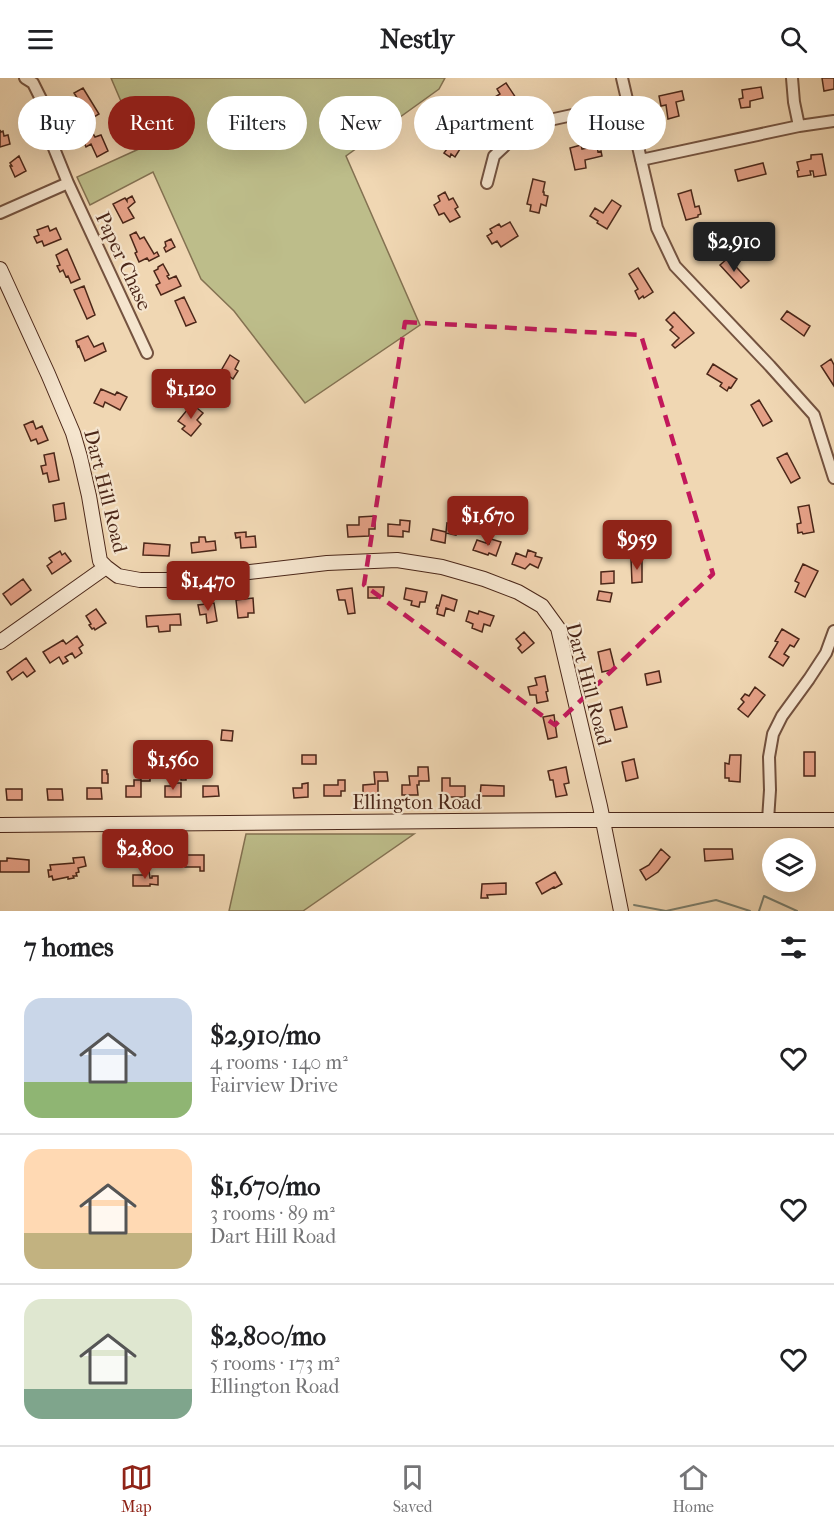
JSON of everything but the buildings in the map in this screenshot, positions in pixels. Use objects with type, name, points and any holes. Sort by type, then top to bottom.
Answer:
[{"type":"street","name":"Paper Chase","points":[[25,78],[33,83],[42,101],[49,136],[147,353]]},
{"type":"street","points":[[622,78],[626,96]]},
{"type":"street","points":[[792,78],[799,126]]},
{"type":"street","points":[[487,183],[494,156],[514,136],[545,121],[567,116]]},
{"type":"street","points":[[641,160],[799,126],[834,121]]},
{"type":"street","points":[[639,150],[657,228],[675,266],[814,415],[834,478]]},
{"type":"street","points":[[0,213],[69,183]]},
{"type":"street","name":"Dart Hill Road","points":[[0,269],[73,433],[89,496],[100,561],[118,576],[140,580],[180,580],[327,563],[397,561],[442,567],[484,579],[518,592],[542,606],[558,628],[621,911]]},
{"type":"street","points":[[0,642],[106,567]]},
{"type":"street","points":[[768,820],[769,757],[773,734],[782,716],[826,652],[834,631]]},
{"type":"street","name":"Ellington Road","points":[[0,825],[834,820]]},
{"type":"highlighted area","points":[[405,322],[641,335],[713,574],[555,725],[364,585]]},
{"type":"green space","points":[[111,78],[445,78],[439,89],[429,96],[414,96],[414,107],[402,116],[402,96],[319,96],[319,150],[354,150],[346,156],[420,325],[305,403],[234,311],[201,279],[153,172],[90,205],[77,177],[137,150],[195,150],[195,96],[119,96]]},
{"type":"green space","points":[[246,834],[414,834],[303,911],[229,911]]},
{"type":"waterway","points":[[759,911],[764,896],[797,911]]},
{"type":"waterway","points":[[634,905],[666,911],[716,900],[750,911]]}]
